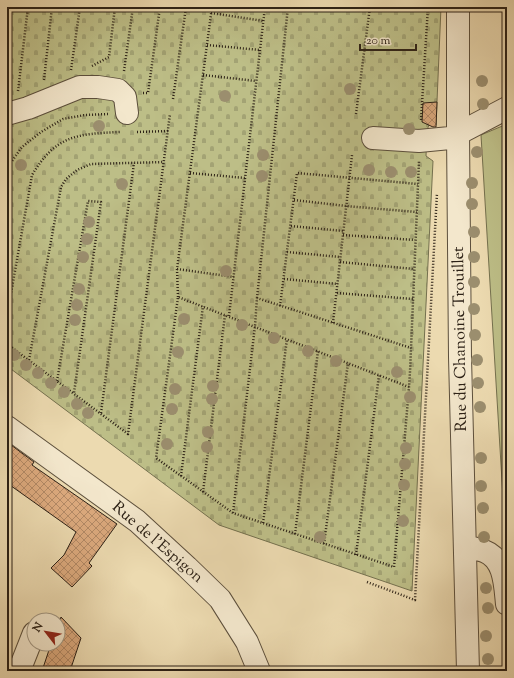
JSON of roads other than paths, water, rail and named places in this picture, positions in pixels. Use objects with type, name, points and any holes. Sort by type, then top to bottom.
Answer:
[{"type":"street","name":"Rue du Chanoine Trouillet","points":[[458,7],[460,357],[468,671]]},
{"type":"street","points":[[11,112],[80,87],[120,108]]},
{"type":"street","points":[[373,138],[419,141],[450,138],[507,108]]},
{"type":"street","name":"Rue de l'Espigon","points":[[7,427],[138,521],[220,599],[247,642],[259,671]]},
{"type":"street","points":[[465,546],[485,551],[496,560],[504,578],[507,604]]},
{"type":"street","points":[[19,671],[26,652]]}]
